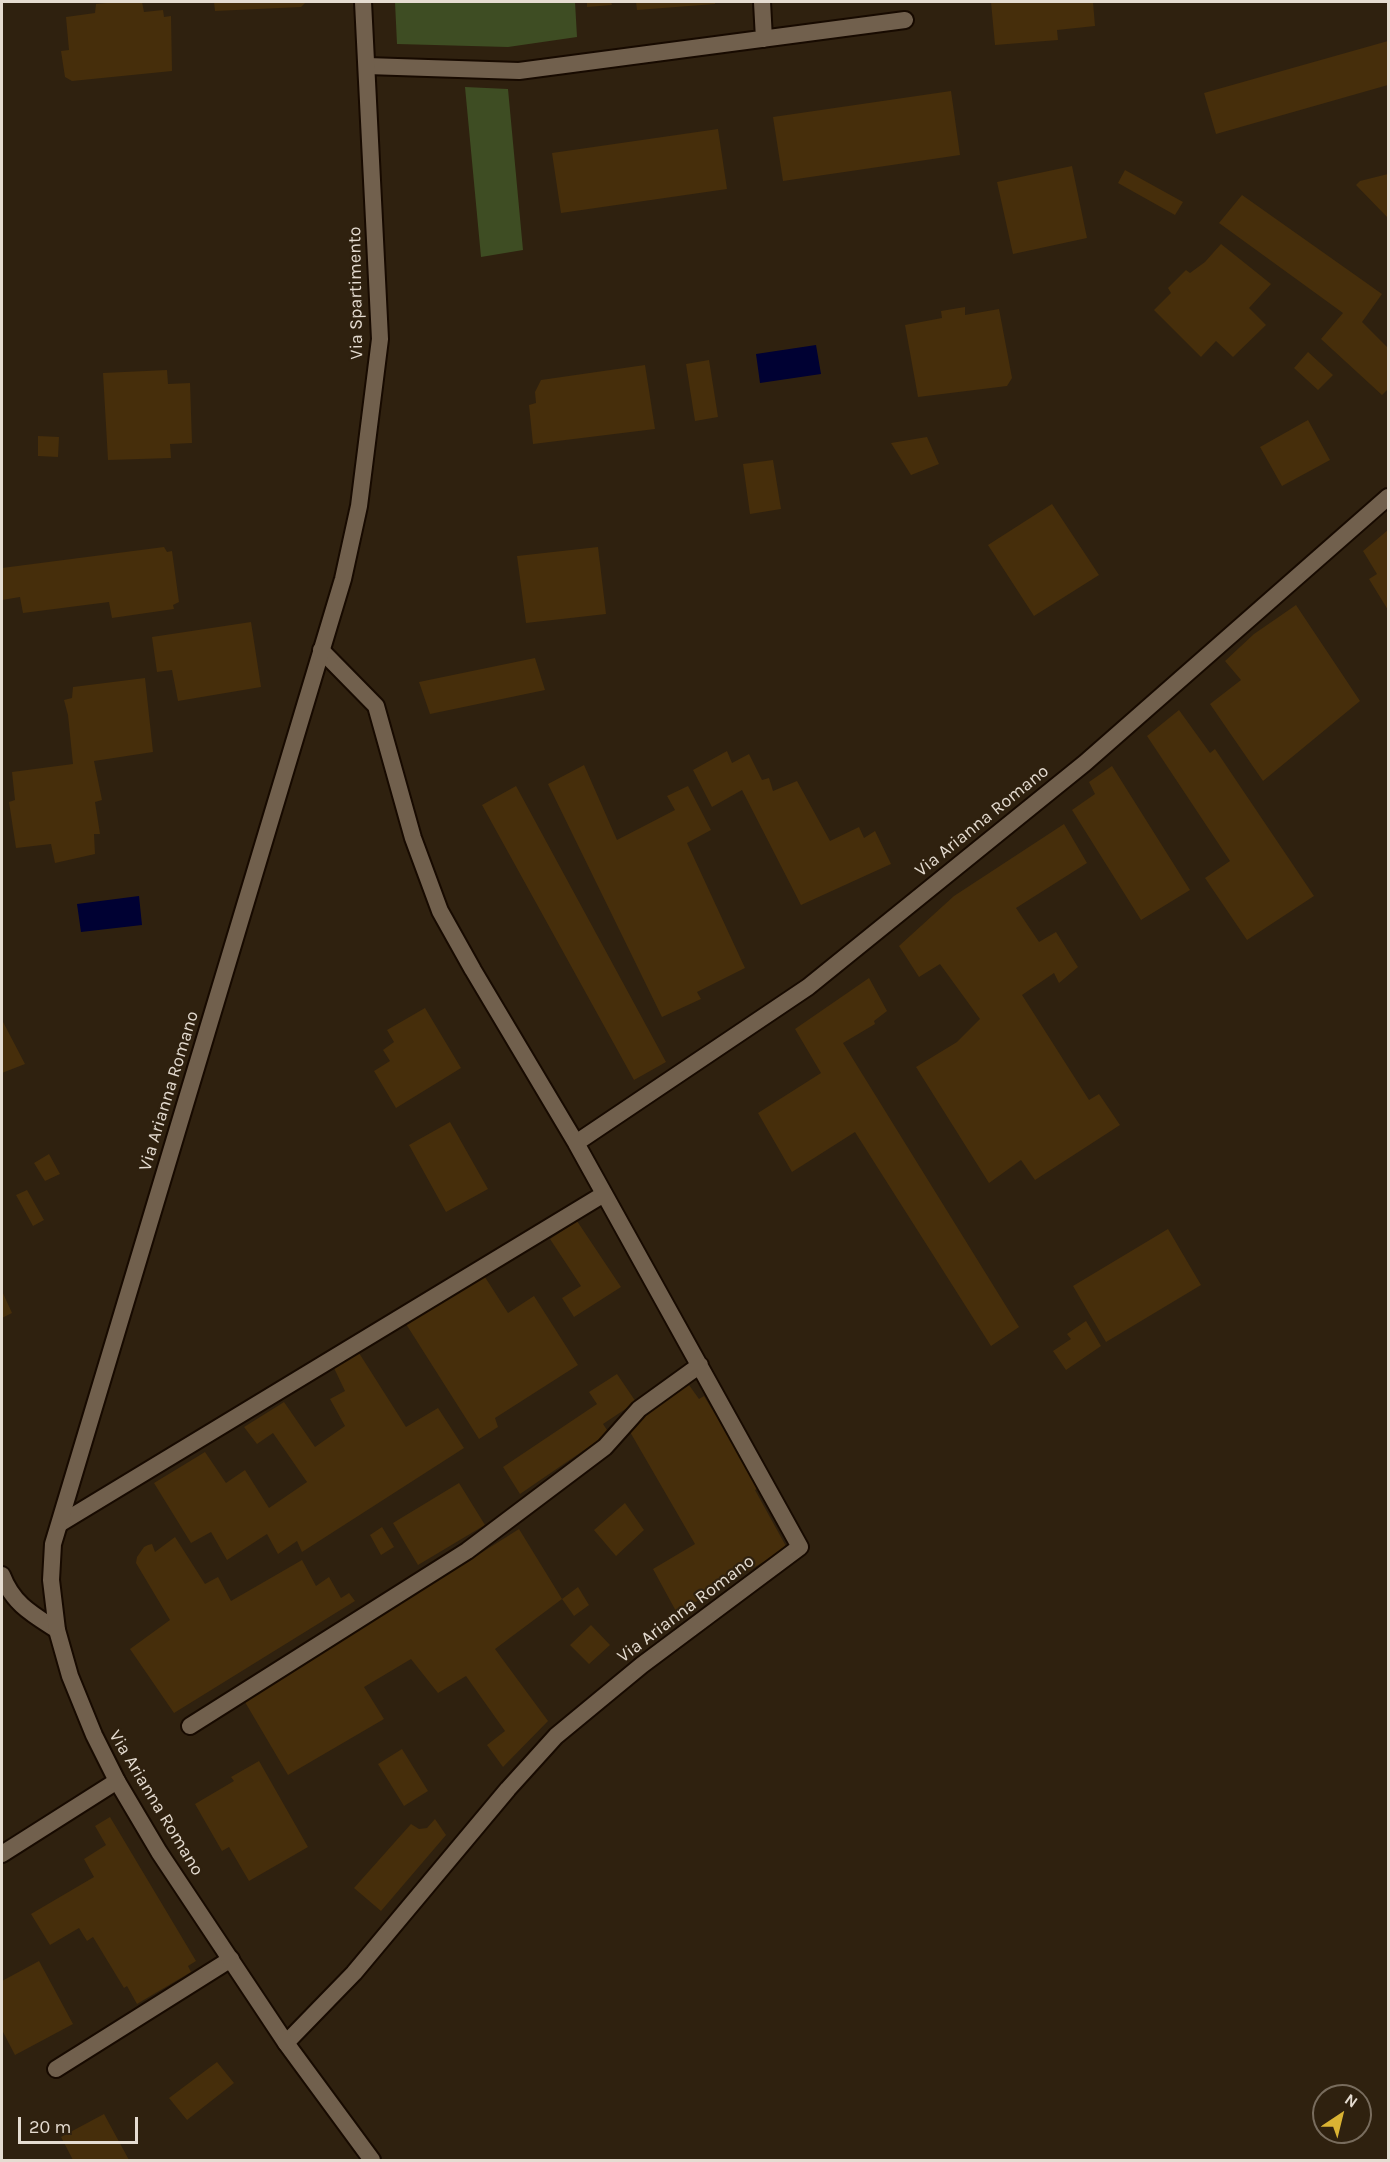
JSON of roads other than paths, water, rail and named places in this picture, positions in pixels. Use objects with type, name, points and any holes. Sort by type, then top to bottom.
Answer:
[{"type":"street","name":"Via Spartimento","points":[[321,650],[343,579],[359,506],[380,339],[363,2]]},
{"type":"street","points":[[762,2],[764,39]]},
{"type":"street","points":[[367,66],[519,71],[905,20]]},
{"type":"street","name":"Via Arianna Romano","points":[[576,1143],[808,987],[1085,763],[1389,497]]},
{"type":"street","name":"Via Arianna Romano","points":[[286,2043],[354,1973],[508,1789],[556,1736],[642,1665],[800,1547],[576,1143],[472,970],[440,910],[413,838],[376,706],[321,650],[53,1544],[51,1580],[57,1630],[70,1676],[94,1736],[117,1781],[159,1852],[286,2043],[372,2160]]},
{"type":"street","points":[[60,1523],[604,1194]]},
{"type":"street","points":[[190,1726],[467,1551],[604,1448],[639,1408],[700,1365]]},
{"type":"street","points":[[3,1586],[23,1609],[57,1630]]},
{"type":"street","points":[[2,1854],[117,1781]]},
{"type":"street","points":[[56,2069],[231,1959]]}]
